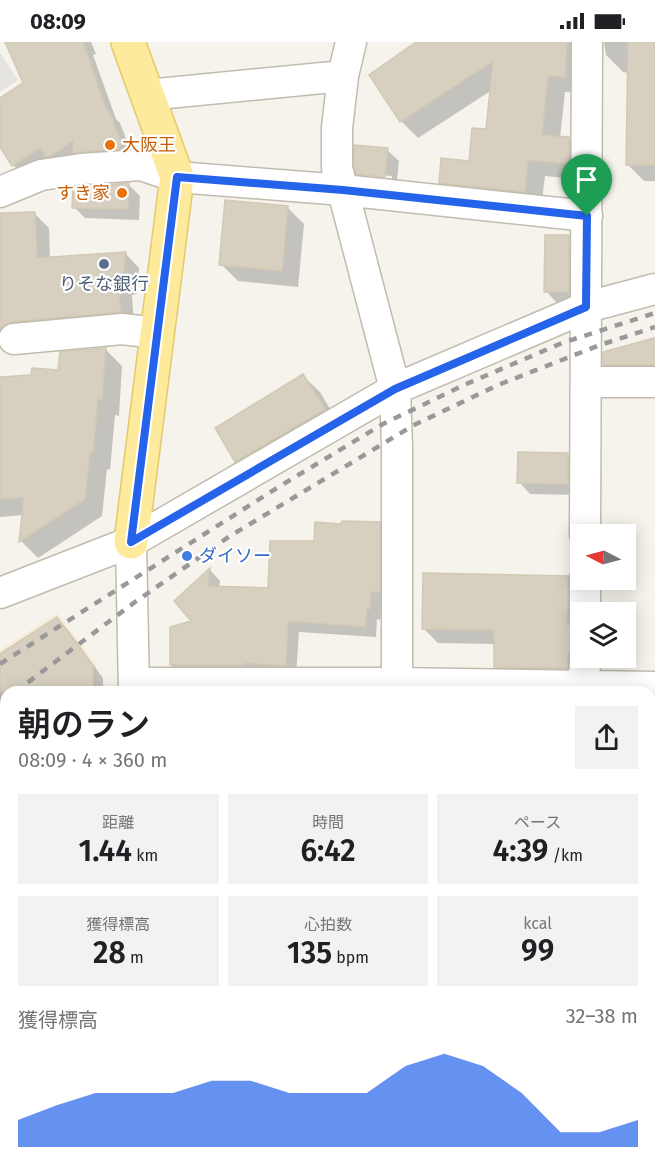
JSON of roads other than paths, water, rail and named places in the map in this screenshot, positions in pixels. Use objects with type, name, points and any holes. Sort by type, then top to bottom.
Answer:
[{"type":"main road","points":[[128,42],[177,177],[131,542]]},
{"type":"street","points":[[351,42],[343,76],[337,138],[338,168],[395,389],[397,686]]},
{"type":"street","points":[[585,524],[587,42]]},
{"type":"street","points":[[147,95],[343,76]]},
{"type":"street","points":[[0,192],[40,175],[141,165],[177,177],[343,190],[587,216]]},
{"type":"street","points":[[0,593],[131,542],[395,389],[586,307],[655,289]]},
{"type":"street","points":[[14,339],[122,329],[157,333]]},
{"type":"street","points":[[586,382],[655,382]]},
{"type":"street","points":[[131,542],[134,686]]},
{"type":"street","points":[[584,686],[585,668]]},
{"type":"railway","points":[[0,664],[280,486],[383,424],[464,385],[562,343],[655,313]]},
{"type":"railway","points":[[23,686],[135,602],[230,536],[414,425],[498,385],[600,345],[655,327]]},
{"type":"place","name":"大阪王","points":[[110,145]]},
{"type":"place","name":"すき家","points":[[122,193]]},
{"type":"place","name":"りそな銀行","points":[[104,264]]},
{"type":"place","name":"ダイソー","points":[[187,556]]}]
